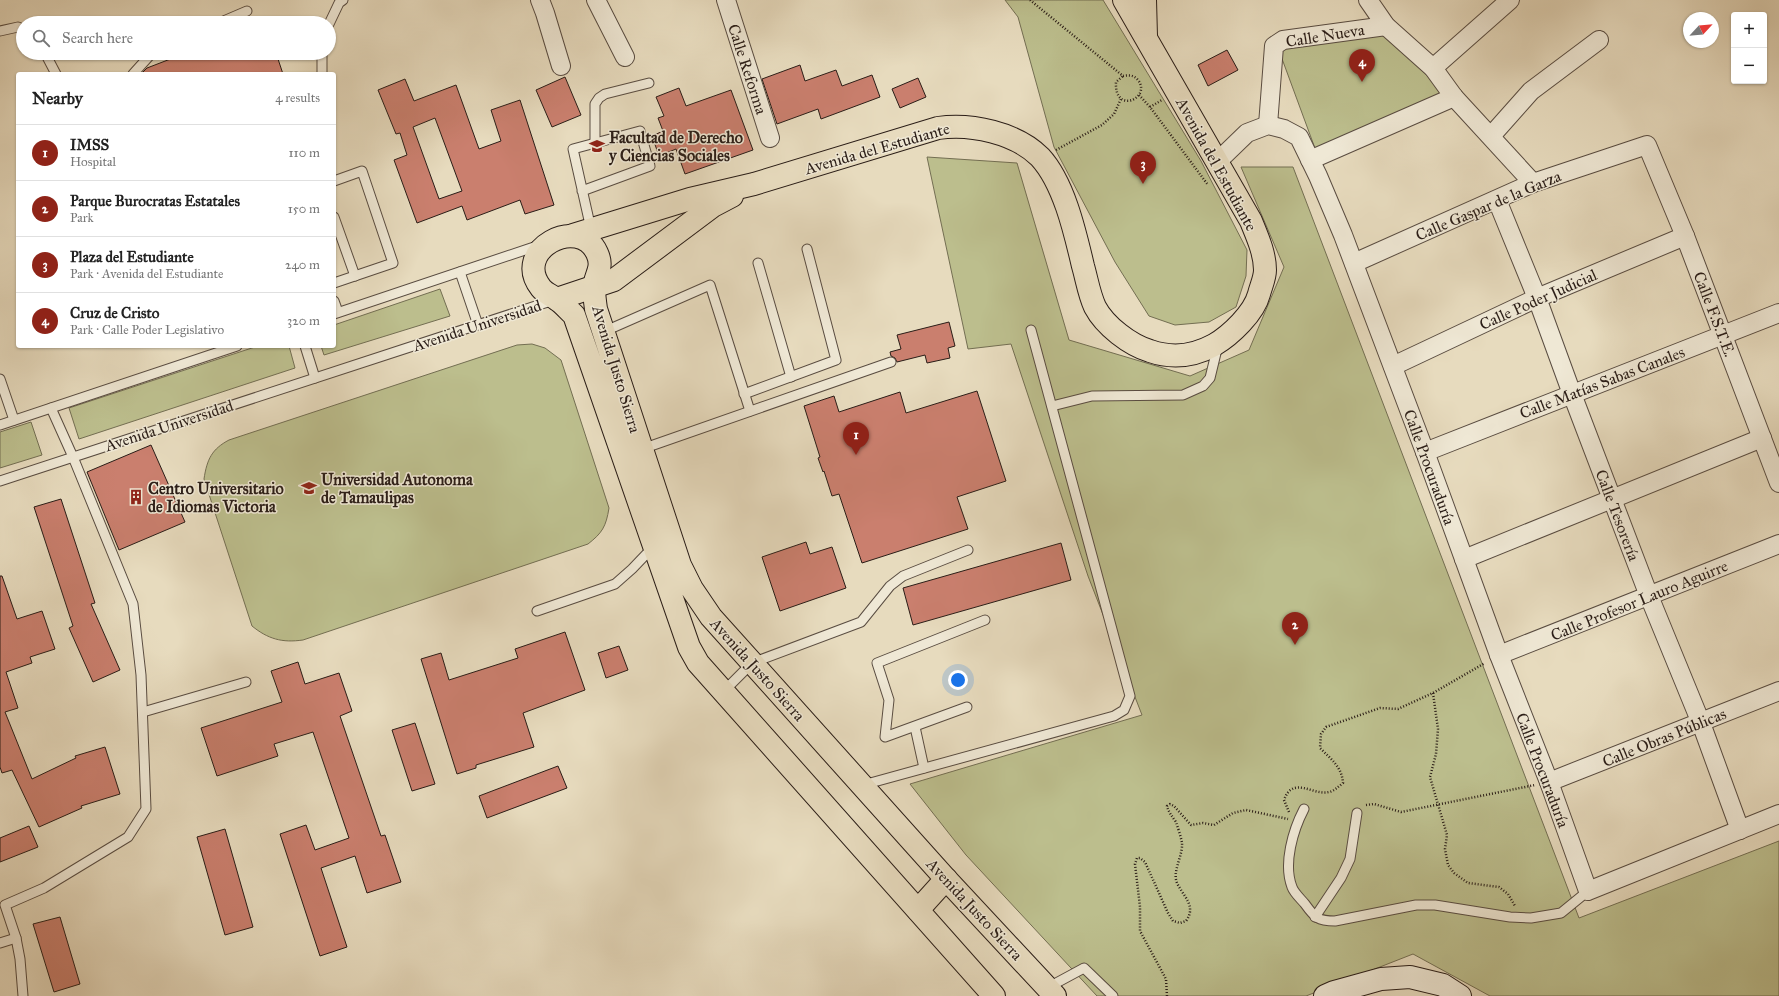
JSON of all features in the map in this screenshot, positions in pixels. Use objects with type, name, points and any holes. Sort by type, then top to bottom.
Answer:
[{"type":"main road","name":"Avenida del Estudiante","points":[[754,184],[891,141],[938,128],[954,125],[977,128],[998,134],[1018,142],[1040,157],[1055,179],[1069,213],[1095,308],[1109,324],[1125,339],[1142,348],[1161,355],[1180,356],[1202,352],[1219,342],[1233,331],[1248,315],[1259,296],[1265,270],[1262,248],[1251,221],[1124,0]]},
{"type":"main road","points":[[1145,0],[1146,39]]},
{"type":"main road","points":[[547,242],[690,199],[754,184]]},
{"type":"main road","name":"Avenida Universidad","points":[[557,299],[614,280],[713,206],[754,184]]},
{"type":"main road","name":"Avenida Justo Sierra","points":[[582,232],[597,252],[601,266],[594,287],[596,309],[603,332],[680,564],[692,590],[711,617],[752,663],[946,879],[1051,992]]},
{"type":"main road","name":"Avenida Justo Sierra","points":[[547,242],[537,255],[533,265],[535,279],[542,290],[557,299],[574,315],[689,647],[698,663],[994,996]]},
{"type":"main road","points":[[918,910],[946,879]]},
{"type":"main road","points":[[1325,996],[1334,992],[1381,979],[1410,977],[1443,985],[1460,996]]},
{"type":"street","points":[[540,0],[561,66]]},
{"type":"street","points":[[596,0],[625,57]]},
{"type":"street","name":"Calle Reforma","points":[[726,0],[770,138]]},
{"type":"street","points":[[1368,0],[1386,26],[1433,68],[1454,97],[1533,183]]},
{"type":"street","points":[[1433,68],[1509,0]]},
{"type":"street","name":"Calle Nueva","points":[[1268,125],[1274,46],[1283,40],[1386,26]]},
{"type":"street","points":[[1491,136],[1531,91],[1599,40]]},
{"type":"street","points":[[1310,160],[1454,97]]},
{"type":"street","points":[[1218,162],[1247,133],[1268,125]]},
{"type":"street","name":"Calle Procuraduría","points":[[1268,125],[1284,128],[1299,136],[1318,176],[1354,263],[1393,366],[1499,655],[1549,782],[1588,891]]},
{"type":"street","name":"Calle Gaspar de la Garza","points":[[1354,263],[1533,183],[1647,145]]},
{"type":"street","name":"Calle F.S.T.E.","points":[[1647,145],[1685,236],[1779,483]]},
{"type":"street","name":"Calle Tesorería","points":[[1497,200],[1537,298],[1649,596],[1701,723],[1740,830]]},
{"type":"street","name":"Calle Poder Judicial","points":[[1393,366],[1537,298],[1685,236]]},
{"type":"street","name":"Calle Matías Sabas Canales","points":[[1425,452],[1779,313]]},
{"type":"street","points":[[1464,559],[1762,438]]},
{"type":"street","name":"Calle Profesor Lauro Aguirre","points":[[1499,655],[1779,544]]},
{"type":"street","name":"Calle Obras Públicas","points":[[1549,782],[1779,691]]},
{"type":"street","points":[[1588,891],[1779,814]]},
{"type":"lane","points":[[333,16],[339,3],[343,0]]},
{"type":"lane","points":[[235,16],[247,11]]},
{"type":"lane","points":[[0,31],[16,27]]},
{"type":"lane","points":[[49,60],[55,72]]},
{"type":"lane","points":[[135,72],[146,60]]},
{"type":"lane","points":[[322,60],[322,72]]},
{"type":"lane","points":[[596,143],[595,104],[599,98],[605,94],[649,82]]},
{"type":"lane","points":[[582,190],[650,166],[640,131],[574,149],[582,190],[582,232]]},
{"type":"lane","points":[[336,180],[362,171],[394,263],[336,282]]},
{"type":"lane","points":[[336,224],[355,276]]},
{"type":"lane","points":[[336,313],[547,242]]},
{"type":"lane","points":[[744,394],[836,360],[807,249]]},
{"type":"lane","points":[[758,263],[790,377]]},
{"type":"lane","points":[[460,272],[478,325]]},
{"type":"lane","points":[[603,332],[710,285],[750,411]]},
{"type":"lane","name":"Avenida Universidad","points":[[0,481],[557,299]]},
{"type":"lane","points":[[862,785],[1114,716],[1124,710],[1130,696],[1031,330]]},
{"type":"lane","points":[[1052,406],[1092,396],[1183,395],[1203,386],[1210,378],[1219,342]]},
{"type":"lane","points":[[0,425],[226,348]]},
{"type":"lane","points":[[306,348],[315,378]]},
{"type":"lane","points":[[642,448],[891,362]]},
{"type":"lane","points":[[0,379],[14,420]]},
{"type":"lane","points":[[23,996],[20,959],[16,938],[2,903],[44,888],[128,836],[146,809],[142,675],[133,604],[73,457],[51,408]]},
{"type":"lane","points":[[537,611],[615,584],[654,546]]},
{"type":"lane","points":[[723,692],[752,663],[861,622],[890,586],[903,576],[968,550]]},
{"type":"lane","points":[[967,707],[885,737],[889,700],[877,663],[985,620]]},
{"type":"lane","points":[[143,712],[246,682]]},
{"type":"lane","points":[[915,727],[924,768]]},
{"type":"lane","points":[[1304,809],[1298,821],[1288,863],[1288,873],[1293,889],[1315,917],[1324,921],[1335,922],[1416,905],[1434,905],[1522,918],[1562,913],[1588,891]]},
{"type":"lane","points":[[1315,917],[1341,878],[1350,859],[1357,813]]},
{"type":"lane","points":[[0,943],[16,938]]},
{"type":"lane","points":[[1051,992],[1084,968],[1112,996]]},
{"type":"path","points":[[1030,0],[1123,76]]},
{"type":"path","points":[[1130,75],[1136,78],[1140,83],[1141,89],[1139,96],[1134,100],[1127,101],[1121,99],[1116,91],[1116,82],[1123,76],[1130,75]]},
{"type":"path","points":[[1139,96],[1150,107],[1212,190]]},
{"type":"path","points":[[1040,157],[1083,137],[1102,126],[1114,114],[1121,99]]},
{"type":"path","points":[[1298,821],[1289,811],[1284,800],[1286,794],[1299,786],[1328,793],[1342,784],[1342,776],[1339,767],[1320,748],[1320,734],[1326,727],[1380,708],[1398,709],[1433,693],[1499,655]]},
{"type":"path","points":[[1433,693],[1438,729],[1436,754],[1430,777],[1447,835],[1445,849],[1448,865],[1468,883],[1499,887],[1508,894],[1522,918]]},
{"type":"path","points":[[1357,813],[1362,806],[1374,804],[1401,812],[1438,806],[1549,782]]},
{"type":"path","points":[[1166,996],[1166,980],[1140,931],[1140,907],[1135,864],[1137,858],[1140,858],[1145,862],[1173,921],[1180,923],[1186,921],[1190,916],[1191,908],[1176,882],[1176,872],[1180,859],[1182,843],[1176,823],[1168,812],[1168,806],[1170,804],[1174,806],[1191,825],[1203,823],[1214,825],[1233,813],[1246,810],[1298,821]]},
{"type":"green space","points":[[1005,0],[1103,0],[1201,161],[1247,250],[1246,276],[1236,307],[1209,322],[1175,325],[1149,316],[1115,262],[1054,147],[1018,17]]},
{"type":"green space","points":[[1384,31],[1422,67],[1443,97],[1316,151],[1281,56],[1280,49]]},
{"type":"green space","points":[[927,157],[1017,163],[1069,340],[1190,376],[1249,350],[1284,267],[1241,167],[1293,167],[1579,918],[1779,841],[1779,996],[1490,996],[1413,954],[1306,996],[1097,996],[966,855],[910,784],[1142,715],[1088,576],[1011,344],[968,349]]},
{"type":"green space","points":[[440,289],[450,316],[324,355],[322,348],[336,348],[336,324]]},
{"type":"green space","points":[[532,344],[545,348],[561,360],[609,508],[605,525],[597,536],[588,544],[303,640],[288,641],[276,639],[264,634],[252,626],[204,479],[209,460],[214,451],[229,440],[517,345]]},
{"type":"green space","points":[[252,348],[290,348],[295,368],[79,439],[69,408]]},
{"type":"green space","points":[[31,422],[42,455],[0,468],[0,432]]},
{"type":"building","points":[[1227,50],[1238,70],[1208,86],[1198,65]]},
{"type":"building","points":[[168,60],[278,60],[282,72],[143,72],[147,68]]},
{"type":"building","points":[[800,65],[805,81],[836,70],[842,86],[872,75],[880,97],[821,119],[818,109],[777,124],[762,79]]},
{"type":"building","points":[[565,77],[581,115],[552,127],[536,90]]},
{"type":"building","points":[[918,78],[926,97],[900,108],[892,89]]},
{"type":"building","points":[[405,79],[414,101],[456,85],[479,149],[501,141],[491,110],[520,100],[554,205],[525,214],[520,200],[467,220],[462,206],[417,223],[394,160],[407,155],[400,133],[396,134],[378,90]],"holes":[[[435,118],[462,191],[439,199],[413,127]]]},
{"type":"building","points":[[679,88],[686,106],[731,90],[753,150],[685,174],[676,149],[659,156],[652,136],[663,131],[658,118],[664,116],[656,97]]},
{"type":"building","points":[[949,322],[955,346],[948,348],[950,358],[927,363],[925,355],[897,362],[895,358],[891,356],[890,352],[901,349],[897,335]]},
{"type":"building","points":[[977,391],[1006,481],[957,497],[968,529],[862,563],[839,494],[832,496],[824,471],[823,472],[818,458],[820,457],[804,406],[834,396],[839,412],[900,392],[906,413]]},
{"type":"building","name":"Centro Universitario de Idiomas Victoria","points":[[151,445],[185,522],[119,550],[87,472]]},
{"type":"building","points":[[61,499],[95,603],[91,604],[120,670],[93,682],[69,628],[73,626],[34,507]]},
{"type":"building","points":[[806,542],[810,554],[832,547],[846,588],[780,611],[762,557]]},
{"type":"building","points":[[1061,543],[1071,580],[913,625],[903,588]]},
{"type":"building","points":[[0,576],[2,576],[17,619],[42,611],[55,649],[30,657],[32,663],[6,672],[18,708],[5,712],[32,779],[76,758],[75,756],[105,747],[120,794],[81,806],[82,808],[39,827],[12,770],[2,773],[0,767]]},
{"type":"building","points":[[565,632],[585,690],[523,713],[534,747],[476,765],[476,768],[457,774],[421,659],[441,653],[449,680],[518,658],[515,649]]},
{"type":"building","points":[[619,646],[628,670],[606,678],[598,653]]},
{"type":"building","points":[[298,662],[305,684],[339,673],[352,711],[340,716],[381,836],[385,835],[401,882],[367,893],[355,856],[321,868],[347,947],[320,956],[280,834],[306,825],[315,850],[349,838],[313,732],[274,744],[278,756],[217,776],[201,728],[282,702],[271,671]]},
{"type":"building","points":[[415,723],[435,784],[412,791],[392,730]]},
{"type":"building","points":[[558,766],[567,788],[487,818],[479,796]]},
{"type":"building","points":[[29,826],[38,847],[0,862],[0,838]]},
{"type":"building","points":[[225,829],[253,927],[225,935],[197,837]]},
{"type":"building","points":[[60,917],[80,984],[54,992],[33,924]]},
{"type":"place","name":"Cruz de Cristo","points":[[1362,82]]},
{"type":"place","name":"Facultad de Derecho y Ciencias Sociales","points":[[597,146]]},
{"type":"place","name":"Plaza del Estudiante","points":[[1143,184]]},
{"type":"place","name":"IMSS","points":[[856,455]]},
{"type":"place","name":"Universidad Autonoma de Tamaulipas","points":[[309,488]]},
{"type":"place","name":"Centro Universitario de Idiomas Victoria","points":[[136,497]]},
{"type":"place","name":"Parque Burocratas Estatales","points":[[1295,645]]}]
